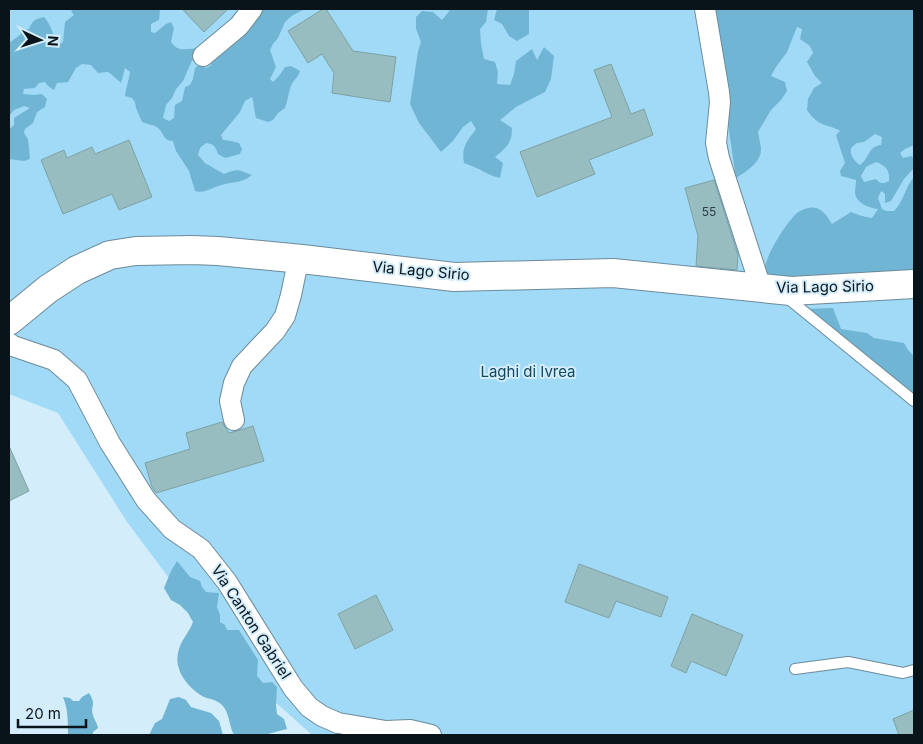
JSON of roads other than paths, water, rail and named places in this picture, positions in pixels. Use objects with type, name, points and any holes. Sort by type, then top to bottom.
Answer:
[{"type":"main road","name":"Via Lago Sirio","points":[[9,321],[48,289],[77,270],[110,255],[136,251],[192,250],[302,259],[454,277],[613,273],[778,291],[914,284]]},
{"type":"street","points":[[203,56],[239,26],[252,9]]},
{"type":"street","points":[[705,9],[720,102],[716,143],[720,158],[778,291]]},
{"type":"street","points":[[234,420],[230,401],[234,384],[242,366],[275,331],[285,316],[296,270],[302,259]]},
{"type":"street","name":"Via Canton Gabriel","points":[[9,343],[54,360],[77,380],[110,443],[146,500],[172,529],[207,555],[227,582],[293,688],[309,707],[322,716],[338,723],[386,731],[410,730],[431,735]]},
{"type":"lane","points":[[778,291],[914,401]]},
{"type":"lane","points":[[795,669],[848,662],[903,673],[914,670]]},
{"type":"park label","name":"Laghi di Ivrea","points":[[528,372]]}]
